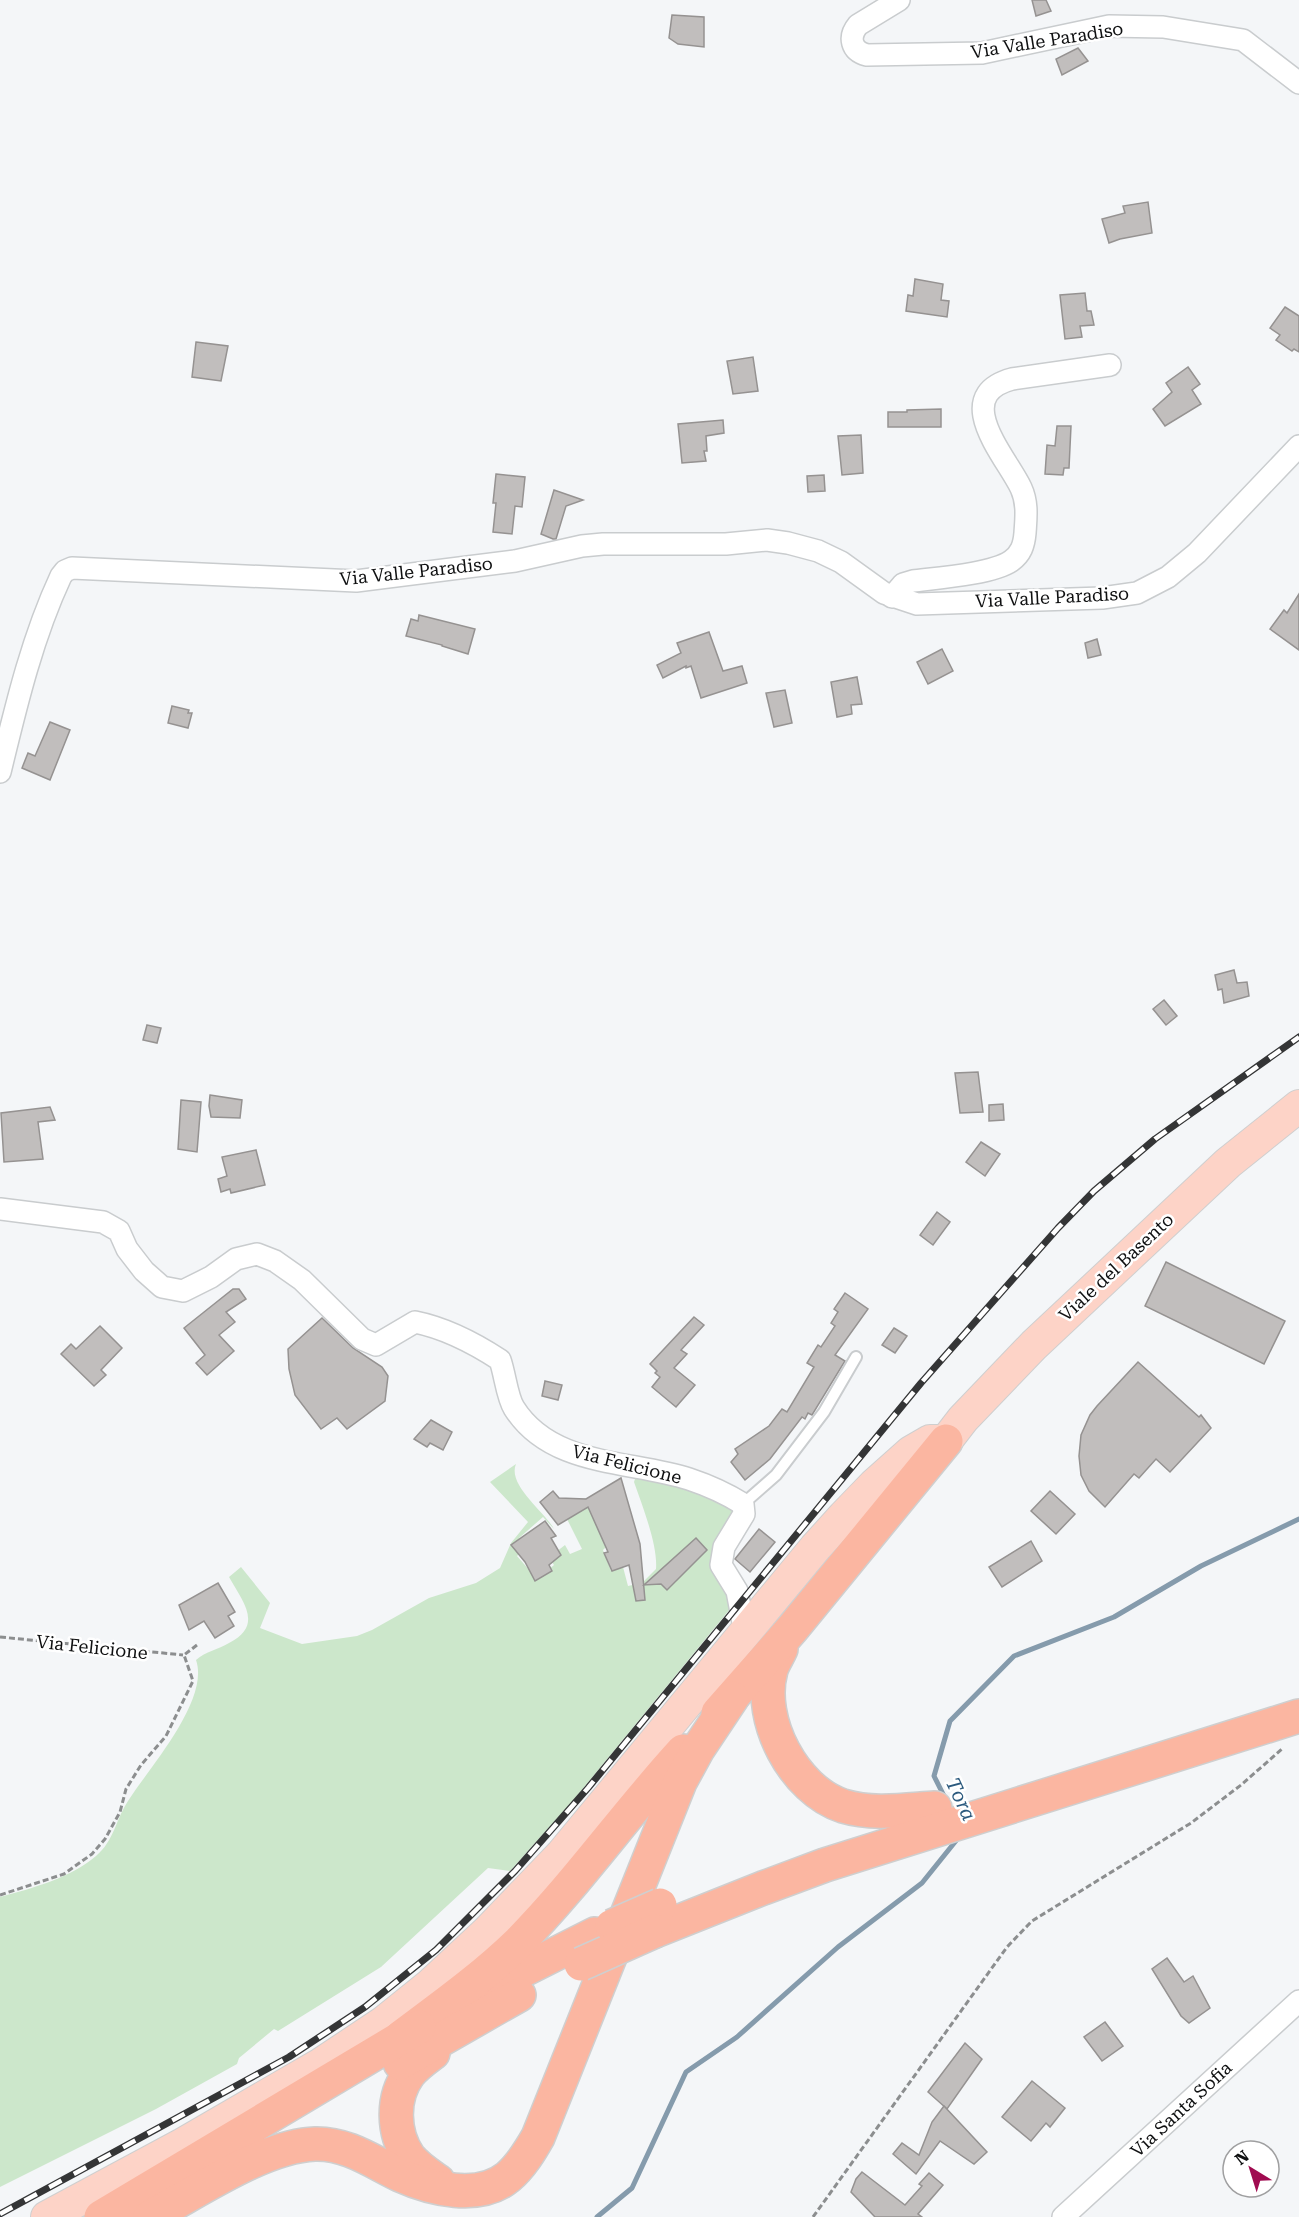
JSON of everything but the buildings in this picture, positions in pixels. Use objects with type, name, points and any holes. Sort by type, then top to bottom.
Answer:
[{"type":"highway","points":[[401,2037],[466,1987],[517,1943],[555,1903],[669,1766],[792,1629],[946,1441]]},
{"type":"highway","points":[[792,1629],[771,1670],[770,1710],[775,1733],[785,1755],[799,1776],[818,1793],[841,1805],[868,1812],[935,1808],[1299,1694]]},
{"type":"highway","points":[[150,2217],[261,2157],[291,2147],[317,2144],[338,2147],[363,2155],[416,2181],[449,2189],[490,2187],[508,2177],[526,2158],[538,2137],[680,1782],[698,1749],[732,1698]]},
{"type":"highway","points":[[102,2217],[401,2037],[486,1989],[595,1934],[762,1888],[895,1833],[1294,1729]]},
{"type":"highway","points":[[895,1833],[935,1808]]},
{"type":"highway","points":[[144,2217],[495,2008],[581,1964],[658,1918]]},
{"type":"highway","points":[[449,2189],[422,2170],[405,2151],[398,2134],[395,2113],[400,2093],[408,2075],[430,2055],[495,2008]]},
{"type":"main road","name":"Viale del Basento","points":[[946,1441],[963,1419],[1034,1345],[1228,1163],[1299,1106]]},
{"type":"main road","points":[[47,2217],[183,2144],[321,2064],[384,2022],[430,1985],[488,1932],[562,1854],[743,1623],[874,1485],[923,1444],[936,1439],[946,1441]]},
{"type":"street","name":"Via Valle Paradiso","points":[[899,0],[854,29],[852,40],[857,50],[867,55],[982,53],[1109,26],[1163,27],[1243,40],[1299,83]]},
{"type":"street","name":"Via Valle Paradiso","points":[[892,597],[903,584],[913,581],[984,570],[1006,564],[1023,547],[1027,515],[1025,501],[1021,488],[992,441],[984,410],[986,396],[994,387],[1011,379],[1110,365]]},
{"type":"street","name":"Via Valle Paradiso","points":[[0,772],[29,661],[57,584],[65,571],[72,568],[356,580],[515,561],[592,545],[726,544],[767,540],[818,551],[841,562],[884,593],[917,604],[1102,598],[1137,593],[1168,577],[1197,553],[1299,446]]},
{"type":"street","name":"Via Felicione","points":[[0,1209],[103,1222],[119,1231],[127,1249],[144,1271],[162,1287],[183,1291],[211,1277],[236,1259],[257,1254],[275,1261],[303,1280],[362,1338],[376,1346],[415,1322],[435,1326],[500,1360],[513,1406],[526,1424],[543,1437],[577,1455],[688,1479],[743,1504]]},
{"type":"street","points":[[743,1504],[744,1514],[724,1547],[721,1565],[737,1591],[743,1623]]},
{"type":"street","name":"Via Santa Sofia","points":[[1063,2217],[1299,2001]]},
{"type":"lane","points":[[743,1504],[776,1475],[824,1412],[856,1357]]},
{"type":"path","name":"Via Felicione","points":[[0,1637],[184,1655]]},
{"type":"path","points":[[0,1894],[64,1874],[92,1854],[105,1839],[120,1812],[126,1789],[141,1765],[166,1736],[189,1689],[192,1681],[184,1655],[197,1645]]},
{"type":"path","points":[[813,2217],[1007,1947],[1032,1921],[1191,1822],[1242,1785],[1276,1756],[1294,1729]]},
{"type":"green space","points":[[516,1464],[517,1481],[554,1529],[543,1517],[519,1538],[527,1547],[517,1556],[537,1579],[554,1565],[552,1562],[556,1552],[565,1545],[570,1554],[582,1549],[567,1519],[581,1510],[579,1501],[586,1498],[606,1547],[603,1550],[611,1571],[623,1567],[628,1586],[642,1583],[656,1569],[652,1537],[634,1482],[637,1473],[740,1503],[719,1549],[735,1603],[576,1797],[510,1871],[488,1868],[381,1967],[278,2031],[274,2029],[239,2058],[237,2064],[156,2109],[0,2187],[0,1897],[63,1876],[86,1864],[107,1844],[128,1801],[175,1733],[186,1713],[198,1676],[196,1660],[229,1643],[246,1629],[247,1613],[229,1577],[241,1567],[270,1603],[260,1628],[302,1644],[357,1636],[429,1598],[476,1583],[500,1568],[511,1543],[528,1522],[490,1482]]},
{"type":"waterway","name":"Tora","points":[[946,1800],[934,1776],[950,1721],[1014,1656],[1114,1617],[1201,1566],[1299,1519]]},
{"type":"waterway","name":"Tora","points":[[597,2217],[632,2188],[686,2072],[737,2037],[838,1947],[922,1883],[959,1837]]},
{"type":"railway","points":[[0,2214],[289,2057],[365,2007],[436,1950],[515,1871],[588,1788],[921,1383],[1058,1228],[1094,1191],[1155,1139],[1299,1037]]}]
